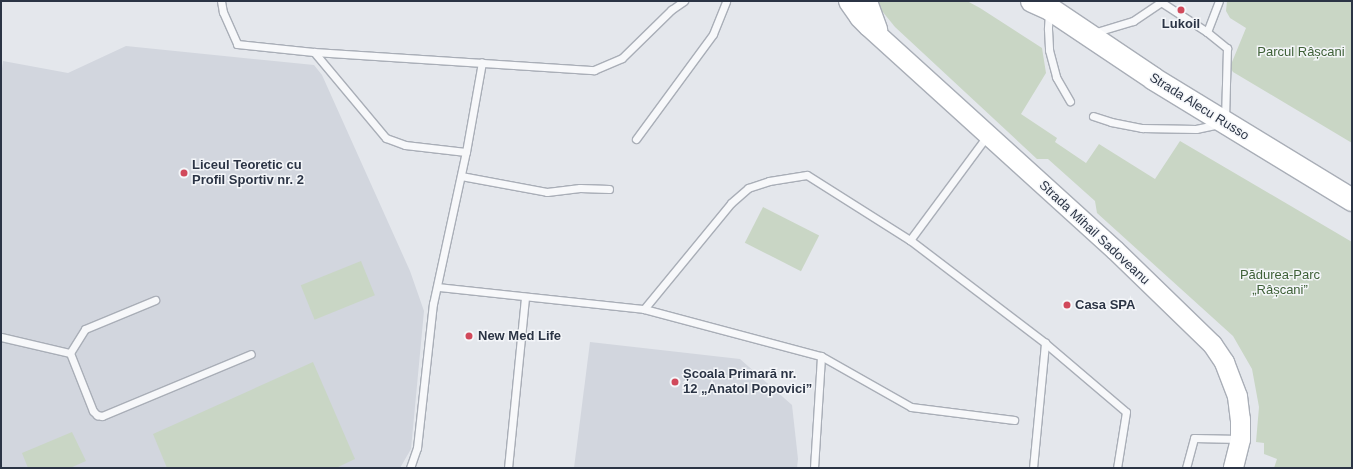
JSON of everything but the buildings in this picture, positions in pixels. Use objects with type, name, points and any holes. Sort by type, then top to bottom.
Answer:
[{"type":"main road","name":"Strada Mihail Sadoveanu","points":[[848,1],[859,17],[1115,250],[1212,344],[1224,362],[1237,396],[1240,419],[1240,440],[1233,468]]},
{"type":"main road","name":"Strada Mihail Sadoveanu","points":[[867,1],[879,34]]},
{"type":"main road","name":"Strada Alecu Russo","points":[[1042,4],[1087,35],[1225,123],[1352,200]]},
{"type":"lane","points":[[222,1],[223,12],[237,44],[314,52],[594,70],[622,58],[671,10],[684,1]]},
{"type":"lane","points":[[636,139],[713,34],[726,1]]},
{"type":"lane","points":[[1207,32],[1214,10],[1219,1]]},
{"type":"lane","points":[[1087,35],[1134,22],[1160,2],[1207,32],[1227,48],[1225,123],[1196,129],[1142,128],[1111,122],[1093,116]]},
{"type":"lane","points":[[1042,4],[1056,77],[1070,101]]},
{"type":"lane","points":[[314,52],[386,138],[405,145],[466,152]]},
{"type":"lane","points":[[410,468],[417,448],[432,314],[466,152],[482,62]]},
{"type":"lane","points":[[910,240],[988,135]]},
{"type":"lane","points":[[644,309],[731,203],[748,188],[769,181],[807,175],[910,240],[1045,343],[1126,412],[1117,468]]},
{"type":"lane","points":[[461,176],[547,192],[580,188],[609,189]]},
{"type":"lane","points":[[438,287],[644,309],[821,356],[911,407],[1014,420]]},
{"type":"lane","points":[[508,468],[525,297]]},
{"type":"lane","points":[[70,352],[85,329],[155,300]]},
{"type":"lane","points":[[1,337],[70,352]]},
{"type":"lane","points":[[1034,468],[1045,343]]},
{"type":"lane","points":[[70,352],[93,411],[97,415],[102,416],[251,354]]},
{"type":"lane","points":[[814,468],[821,356]]},
{"type":"lane","points":[[1186,468],[1194,438],[1240,440]]},
{"type":"shaded area","name":"Liceul Teoretic cu Profil Sportiv nr. 2","points":[[126,46],[314,65],[322,75],[410,271],[424,311],[411,449],[400,468],[1,468],[1,76],[3,61],[68,73]]},
{"type":"shaded area","name":"Școala Primară nr. 12 „Anatol Popovici”","points":[[590,342],[740,359],[792,405],[798,459],[797,468],[574,468]]},
{"type":"green space","name":"Pădurea-Parc „Râșcani”","points":[[878,1],[967,1],[1042,48],[1046,73],[1021,114],[1057,138],[1055,142],[1086,163],[1099,144],[1155,179],[1180,141],[1352,242],[1352,468],[1274,468],[1277,459],[1264,454],[1264,443],[1256,442],[1259,407],[1252,369],[1233,336],[1097,213],[1095,201],[1048,159],[1037,159],[895,27],[882,11]]},
{"type":"green space","name":"Parcul Râșcani","points":[[1227,1],[1352,1],[1352,143],[1233,72],[1230,67],[1246,28],[1230,18],[1226,11]]},
{"type":"green space","points":[[763,207],[819,236],[801,271],[745,243]]},
{"type":"green space","points":[[361,261],[375,295],[315,320],[301,285]]},
{"type":"green space","points":[[313,362],[355,459],[336,468],[167,468],[153,434]]},
{"type":"green space","points":[[72,432],[86,461],[70,468],[28,468],[22,453]]},
{"type":"place","name":"Lukoil","points":[[1181,10]]},
{"type":"place","name":"Liceul Teoretic cu Profil Sportiv nr. 2","points":[[184,173]]},
{"type":"place","name":"Casa SPA","points":[[1067,305]]},
{"type":"place","name":"New Med Life","points":[[469,336]]},
{"type":"place","name":"Școala Primară nr. 12 „Anatol Popovici”","points":[[675,382]]}]
